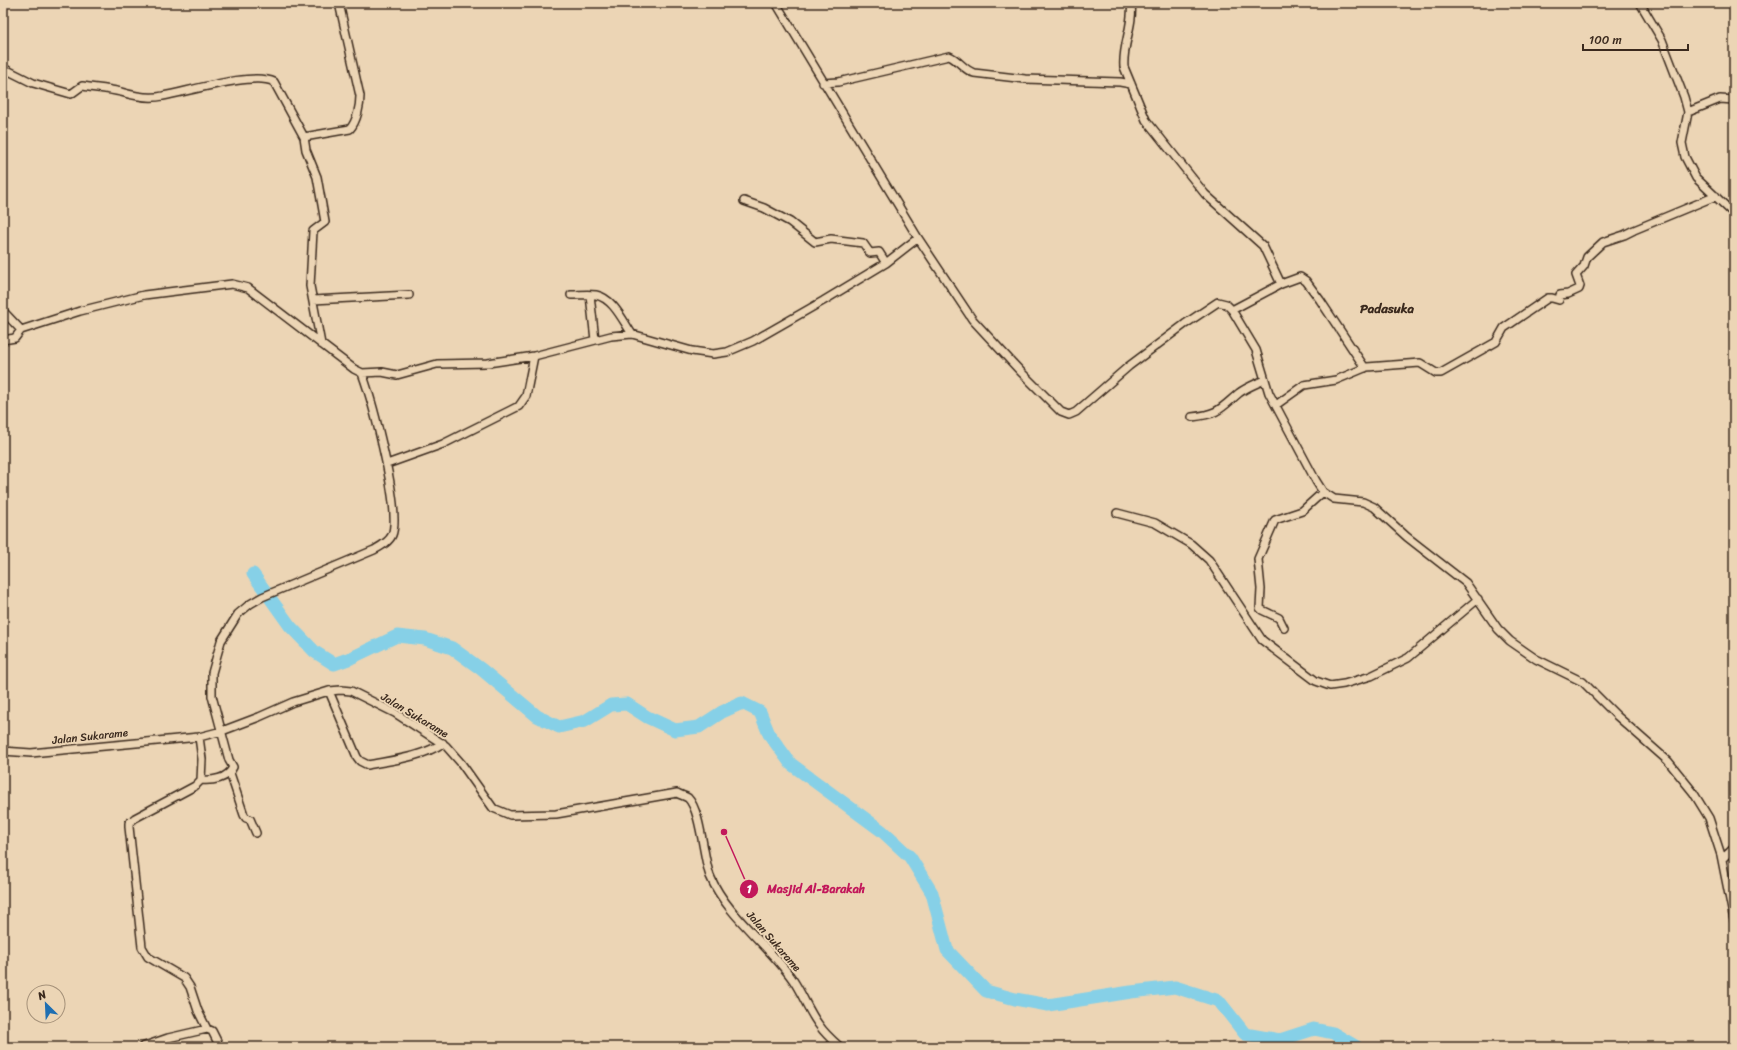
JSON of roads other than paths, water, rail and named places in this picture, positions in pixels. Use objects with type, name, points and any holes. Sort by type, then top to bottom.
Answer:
[{"type":"street","points":[[304,136],[350,129],[359,107],[360,96],[339,3]]},
{"type":"street","points":[[776,3],[918,238],[972,318],[1022,373],[1061,412],[1069,414],[1084,407],[1106,385],[1129,366],[1207,308],[1218,302],[1228,306],[1232,310],[1256,350],[1264,380],[1316,481],[1324,492],[1334,499],[1362,502],[1374,508],[1407,537],[1466,583],[1498,629],[1510,641],[1536,659],[1583,682],[1617,716],[1668,761],[1692,792],[1709,818],[1722,859],[1734,920]]},
{"type":"street","points":[[1131,3],[1132,16],[1124,62],[1131,84],[1146,120],[1205,194],[1263,246],[1281,284]]},
{"type":"street","points":[[1640,3],[1662,40],[1688,112],[1682,143],[1685,157],[1696,178],[1734,214]]},
{"type":"street","points":[[823,83],[838,82],[949,56],[955,59],[969,72],[974,73],[1025,78],[1120,82],[1131,84]]},
{"type":"street","points":[[3,68],[33,83],[70,94],[74,93],[79,87],[82,86],[121,92],[129,95],[162,97],[235,81],[267,79],[276,85],[304,136],[306,150],[317,180],[324,220],[324,224],[313,232],[310,276],[321,344]]},
{"type":"street","points":[[1688,112],[1720,99],[1734,100]]},
{"type":"street","points":[[1276,405],[1304,385],[1336,380],[1365,368],[1420,363],[1424,364],[1436,373],[1441,373],[1496,342],[1504,328],[1548,298],[1560,298],[1579,289],[1580,286],[1576,276],[1584,266],[1587,257],[1603,242],[1624,235],[1716,196]]},
{"type":"street","points":[[744,201],[764,208],[790,222],[815,242],[831,239],[863,243],[870,253],[879,252],[886,263]]},
{"type":"street","points":[[3,340],[15,338],[21,330],[80,311],[144,295],[232,284],[248,288],[354,369],[362,373],[382,372],[397,375],[437,364],[488,363],[534,356],[611,336],[632,334],[692,351],[713,354],[727,352],[753,341],[886,263],[918,238]]},
{"type":"street","points":[[1232,310],[1281,284],[1298,277],[1306,281],[1365,368]]},
{"type":"street","points":[[313,300],[408,295]]},
{"type":"street","points":[[571,295],[590,295],[602,297],[610,303],[632,334]]},
{"type":"street","points":[[590,295],[595,340]]},
{"type":"street","points":[[3,312],[21,330]]},
{"type":"street","points":[[387,464],[443,444],[519,406],[526,396],[534,356]]},
{"type":"street","points":[[201,780],[212,781],[230,773],[233,767],[229,760],[212,696],[212,673],[221,641],[238,614],[250,604],[262,597],[296,584],[320,571],[374,550],[389,541],[393,534],[393,508],[387,464],[362,373]]},
{"type":"street","points":[[1192,416],[1204,415],[1223,408],[1239,394],[1264,380]]},
{"type":"street","points":[[1284,628],[1279,618],[1260,608],[1261,589],[1259,557],[1275,520],[1302,511],[1324,492]]},
{"type":"street","points":[[1117,513],[1155,523],[1191,544],[1208,560],[1262,640],[1316,681],[1330,686],[1344,684],[1371,676],[1408,658],[1478,599]]},
{"type":"street","points":[[329,691],[357,757],[364,764],[368,765],[403,758],[436,748],[442,743]]},
{"type":"street","name":"Jalan Sukarame","points":[[3,751],[31,753],[199,737],[222,731],[260,717],[294,702],[329,691],[351,692],[395,713],[442,743],[461,763],[493,808],[510,815],[556,814],[676,794],[687,798],[692,804],[696,815],[706,865],[712,881],[723,900],[793,980],[825,1034],[840,1047]]},
{"type":"street","points":[[199,737],[202,759],[201,780],[195,786],[135,818],[129,823],[129,827],[142,947],[148,957],[184,978],[191,989],[198,1011],[207,1029],[212,1031],[220,1047]]},
{"type":"street","points":[[230,773],[244,815],[246,818],[250,819],[256,833]]},
{"type":"street","points":[[1722,859],[1734,848]]},
{"type":"street","points":[[142,1047],[168,1038],[207,1029]]},
{"type":"waterway","points":[[253,574],[290,626],[315,652],[334,664],[351,658],[397,636],[425,639],[452,648],[481,669],[537,716],[559,727],[585,721],[611,705],[627,704],[647,717],[675,730],[699,727],[722,712],[742,703],[760,712],[769,734],[791,764],[882,831],[910,857],[932,893],[947,950],[986,991],[1015,999],[1048,1005],[1131,992],[1175,987],[1219,1001],[1245,1034],[1280,1040],[1314,1029],[1333,1033],[1357,1047]]},
{"type":"place","name":"Masjid Al-Barakah","points":[[724,832]]},
{"type":"district","name":"Padasuka","points":[[1387,308]]}]
